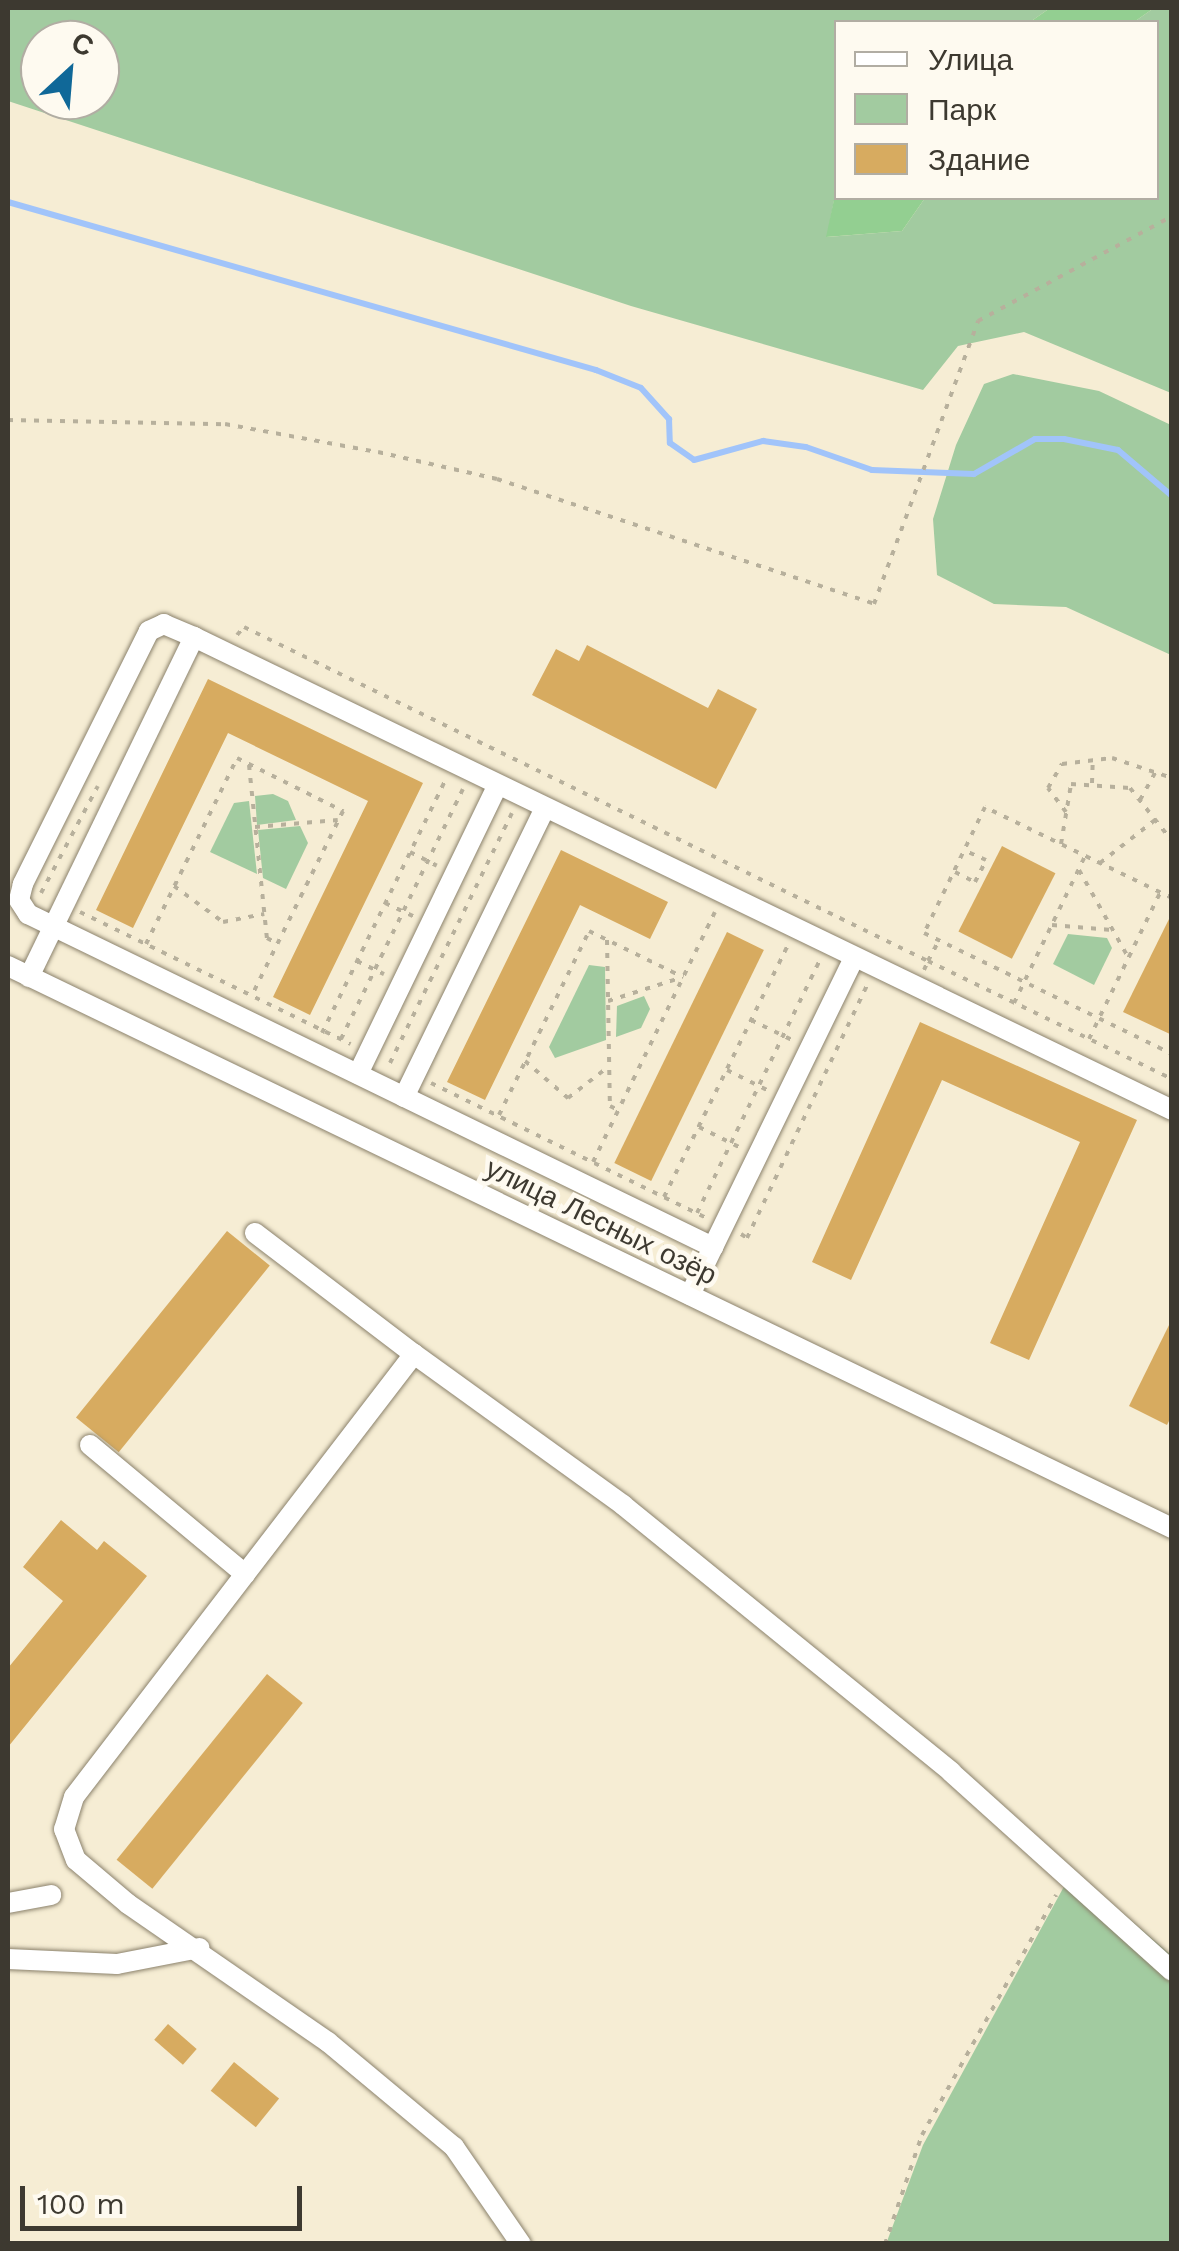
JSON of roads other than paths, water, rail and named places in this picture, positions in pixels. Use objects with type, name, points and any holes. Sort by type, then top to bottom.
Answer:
[{"type":"street","points":[[713,1247],[22,907],[23,884],[148,630],[164,624],[194,637],[545,808],[850,966],[1172,1110]]},
{"type":"street","points":[[29,976],[54,926],[54,899],[194,637]]},
{"type":"street","points":[[358,1074],[498,785]]},
{"type":"street","points":[[404,1097],[545,808]]},
{"type":"street","name":"улица Лесных озёр","points":[[8,966],[1172,1528]]},
{"type":"street","points":[[690,1295],[850,966]]},
{"type":"street","points":[[256,1233],[414,1354],[623,1505],[1073,1880],[1172,1970]]},
{"type":"street","points":[[414,1354],[74,1796],[64,1829],[76,1860],[128,1904],[199,1948],[328,2042],[454,2147],[521,2244]]},
{"type":"street","points":[[90,1444],[244,1574]]},
{"type":"street","points":[[8,1903],[51,1895]]},
{"type":"street","points":[[8,1959],[117,1964],[199,1948]]},
{"type":"waterway","points":[[8,202],[596,370],[641,388],[669,419],[670,443],[694,460],[763,441],[806,447],[872,470],[974,474],[1035,439],[1064,439],[1118,450],[1172,496]]}]
